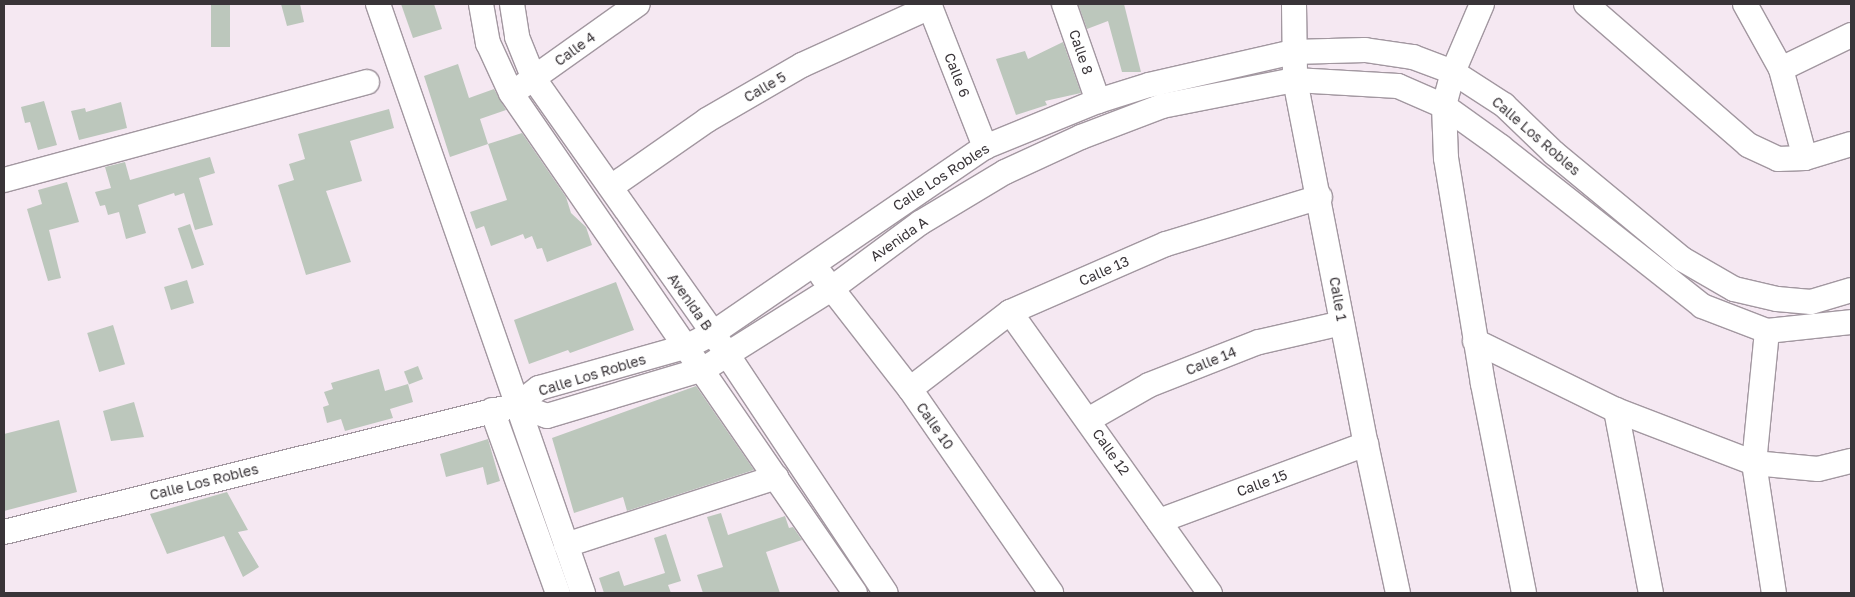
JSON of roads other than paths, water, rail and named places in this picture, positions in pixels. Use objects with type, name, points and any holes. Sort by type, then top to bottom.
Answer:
[{"type":"street","points":[[378,4],[583,593]]},
{"type":"street","name":"Avenida B","points":[[481,4],[488,43],[512,93],[704,369],[852,593]]},
{"type":"street","name":"Avenida B","points":[[512,4],[517,37],[534,79],[713,333],[726,357],[886,593]]},
{"type":"street","name":"Calle 8","points":[[1064,4],[1098,101]]},
{"type":"street","name":"Calle 1","points":[[1294,4],[1293,52],[1295,80],[1320,197],[1366,444],[1398,593]]},
{"type":"street","points":[[1482,4],[1453,72],[1444,106],[1446,158],[1475,341],[1524,593]]},
{"type":"street","points":[[1586,4],[1748,146],[1778,159],[1805,158],[1851,144]]},
{"type":"street","points":[[1745,4],[1781,69],[1805,158]]},
{"type":"street","name":"Calle 4","points":[[512,93],[534,79],[633,5]]},
{"type":"street","name":"Calle 6","points":[[930,6],[985,147]]},
{"type":"street","name":"Calle 5","points":[[611,187],[708,120],[802,65],[930,6]]},
{"type":"street","points":[[1781,69],[1851,35]]},
{"type":"street","name":"Calle Los Robles","points":[[4,532],[517,405],[538,388],[688,346],[713,333],[985,147],[1098,101],[1149,85],[1293,52],[1365,50],[1413,57],[1453,72],[1504,105],[1554,153],[1682,259],[1734,289],[1777,299],[1810,302],[1851,290]]},
{"type":"street","name":"Avenida A","points":[[517,405],[547,416],[704,369],[726,357],[830,289],[920,223],[1005,172],[1081,137],[1162,106],[1295,80],[1398,86],[1444,106],[1501,147],[1702,306],[1767,332]]},
{"type":"street","points":[[4,180],[367,82]]},
{"type":"street","name":"Calle 13","points":[[910,390],[1010,312],[1166,244],[1320,197]]},
{"type":"street","name":"Calle 10","points":[[814,264],[830,289],[910,390],[1051,593]]},
{"type":"street","points":[[1810,302],[1812,328]]},
{"type":"street","name":"Calle 12","points":[[1010,312],[1210,593]]},
{"type":"street","points":[[1774,593],[1754,463],[1767,332],[1851,322]]},
{"type":"street","name":"Calle 14","points":[[1088,420],[1149,386],[1259,342],[1342,323]]},
{"type":"street","points":[[1475,341],[1616,410],[1754,463],[1818,469],[1851,461]]},
{"type":"street","points":[[492,410],[558,593]]},
{"type":"street","points":[[1616,410],[1651,593]]},
{"type":"street","name":"Calle 15","points":[[1159,521],[1366,444]]},
{"type":"street","points":[[566,545],[776,477]]}]
